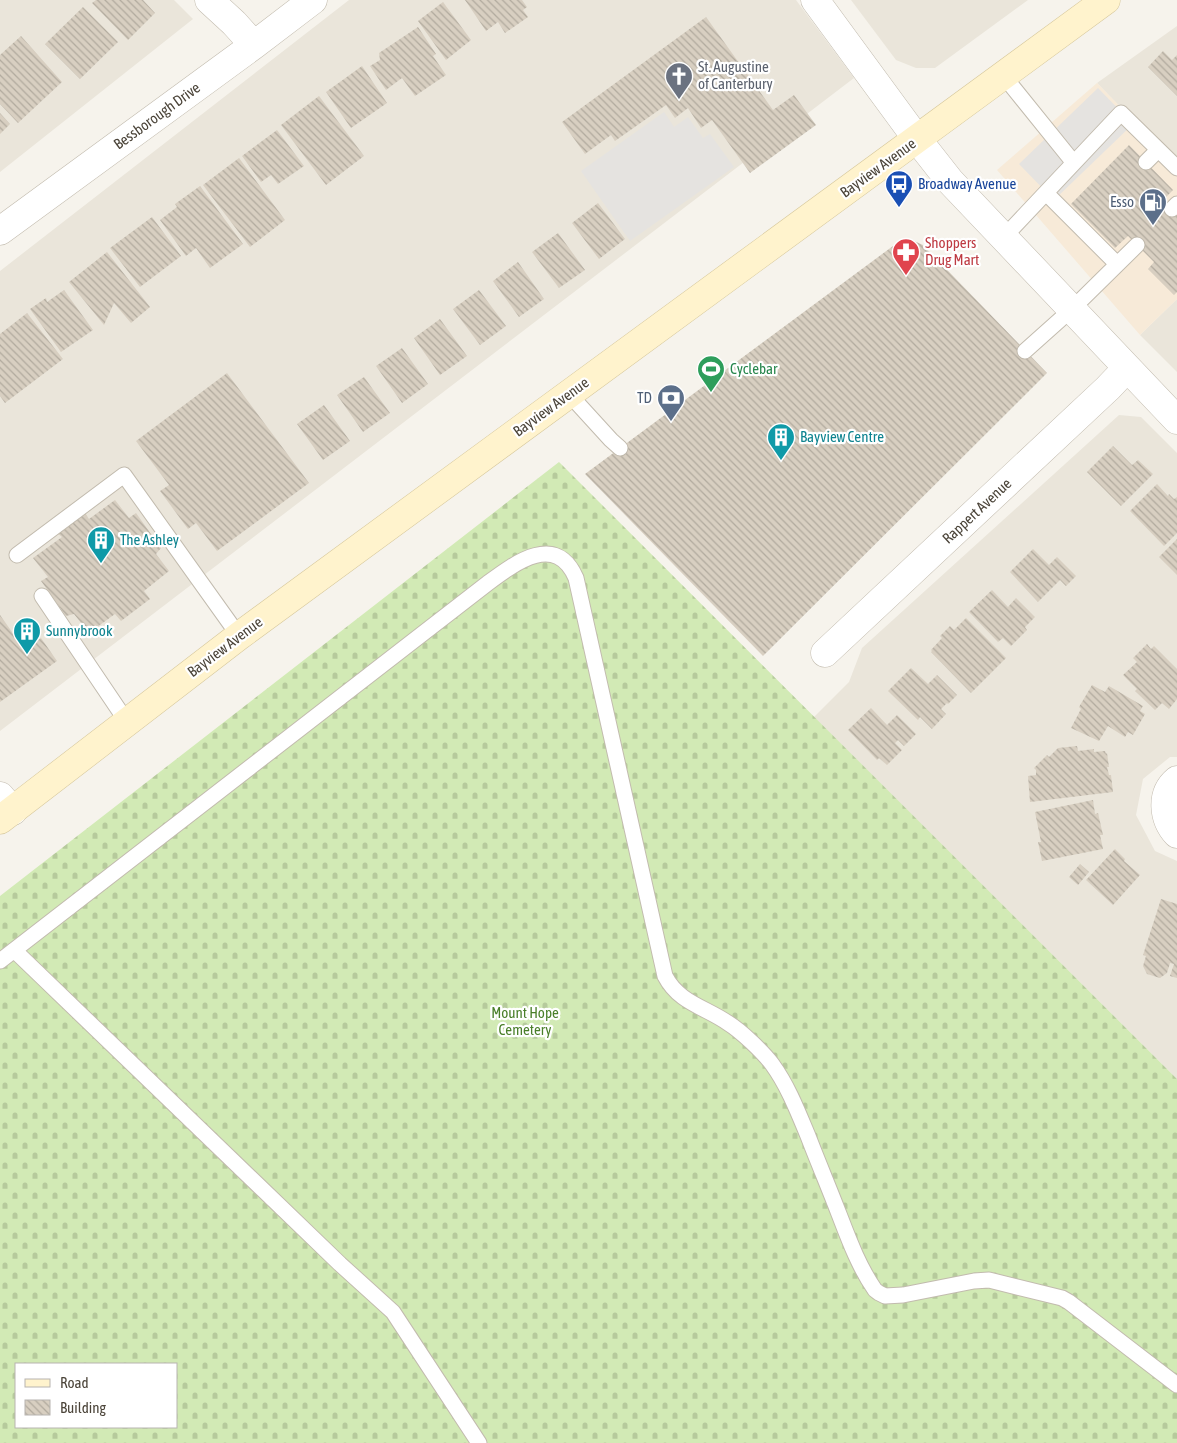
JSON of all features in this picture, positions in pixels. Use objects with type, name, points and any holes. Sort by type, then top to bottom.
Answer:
[{"type":"main road","name":"Bayview Avenue","points":[[4,809],[127,722],[239,636],[1106,0]]},
{"type":"street","points":[[210,0],[254,45]]},
{"type":"street","name":"Bessborough Drive","points":[[0,231],[313,0]]},
{"type":"street","points":[[815,0],[950,181],[1177,420]]},
{"type":"street","name":"Rappert Avenue","points":[[825,653],[1108,388],[1127,368]]},
{"type":"street","points":[[1177,780],[1168,792],[1165,804],[1166,816],[1171,828],[1177,834]]},
{"type":"lane","points":[[1003,75],[1074,163]]},
{"type":"lane","points":[[1004,237],[1121,113],[1177,168]]},
{"type":"lane","points":[[1146,162],[1158,150]]},
{"type":"lane","points":[[1046,193],[1085,225],[1117,264]]},
{"type":"lane","points":[[1025,350],[1072,309],[1137,245]]},
{"type":"lane","points":[[569,394],[620,448]]},
{"type":"lane","points":[[17,555],[124,475],[239,636]]},
{"type":"lane","points":[[0,961],[488,583],[510,567],[530,557],[542,554],[555,555],[561,558],[576,578],[665,976],[670,986],[678,994],[739,1031],[771,1063],[780,1075],[797,1109],[852,1247],[875,1290],[881,1295],[892,1296],[989,1280],[1062,1298],[1177,1385]]},
{"type":"lane","points":[[42,596],[127,722]]},
{"type":"lane","points":[[14,950],[340,1264],[393,1312],[479,1443]]},
{"type":"shaded area","points":[[0,0],[174,0],[193,19],[0,172]]},
{"type":"shaded area","points":[[349,0],[796,0],[854,78],[0,731],[0,271]]},
{"type":"shaded area","points":[[851,0],[1028,0],[935,68],[916,68],[896,60]]},
{"type":"shaded area","points":[[1177,26],[1177,165],[1097,83]]},
{"type":"shaded area","points":[[1097,83],[1177,165],[1177,299],[1140,335],[997,170]]},
{"type":"shaded area","points":[[1098,88],[1133,124],[1054,200],[1019,164]]},
{"type":"shaded area","points":[[664,112],[674,127],[688,117],[703,138],[710,134],[734,167],[630,241],[581,171]]},
{"type":"shaded area","points":[[1177,299],[1177,372],[1140,335]]},
{"type":"shaded area","points":[[1119,415],[1141,417],[1177,453],[1177,757],[1170,757],[1143,779],[1136,815],[1155,851],[1177,861],[1177,1079],[814,717],[849,682],[862,648]]},
{"type":"green space","name":"Mount Hope Cemetery","points":[[559,462],[1177,1079],[1177,1443],[0,1443],[0,896]]},
{"type":"building","points":[[96,0],[143,0],[155,13],[128,40],[92,3]]},
{"type":"building","points":[[465,0],[522,0],[527,7],[523,10],[528,17],[505,33],[498,22],[486,31]]},
{"type":"building","points":[[443,2],[471,40],[446,60],[418,21]]},
{"type":"building","points":[[83,7],[118,42],[80,79],[45,44]]},
{"type":"building","name":"St. Augustine of Canterbury","points":[[706,17],[773,110],[794,95],[816,125],[750,173],[712,120],[701,128],[688,108],[675,118],[666,105],[615,141],[611,135],[585,154],[562,122]]},
{"type":"building","points":[[418,27],[436,54],[433,56],[446,75],[415,96],[402,78],[386,90],[370,66],[380,60],[379,53]]},
{"type":"building","points":[[21,36],[62,82],[18,123],[0,104],[0,55]]},
{"type":"building","points":[[1163,51],[1172,60],[1177,55],[1177,96],[1148,67]]},
{"type":"building","points":[[362,66],[387,103],[351,128],[326,92]]},
{"type":"building","points":[[319,96],[364,156],[326,185],[281,125]]},
{"type":"building","points":[[0,113],[10,124],[0,134]]},
{"type":"building","points":[[277,130],[304,166],[278,184],[271,175],[261,182],[242,156]]},
{"type":"building","points":[[1129,145],[1173,190],[1163,200],[1177,214],[1177,292],[1174,295],[1148,269],[1154,262],[1128,236],[1115,248],[1071,204]]},
{"type":"building","points":[[239,158],[285,220],[250,247],[203,185]]},
{"type":"building","points":[[200,186],[243,244],[210,268],[196,248],[186,256],[160,220],[177,207],[175,204]]},
{"type":"building","points":[[598,203],[625,239],[599,259],[572,223]]},
{"type":"building","points":[[152,217],[181,256],[140,287],[110,248]]},
{"type":"building","points":[[558,233],[585,270],[559,288],[532,252]]},
{"type":"building","name":"Bayview Centre","points":[[914,241],[923,245],[1047,373],[763,656],[585,474],[893,246]]},
{"type":"building","points":[[107,252],[150,307],[131,323],[114,303],[104,325],[69,282]]},
{"type":"building","points":[[518,262],[544,299],[519,317],[493,281]]},
{"type":"building","points":[[64,290],[93,330],[61,352],[30,309],[46,298],[47,302]]},
{"type":"building","points":[[479,290],[506,326],[480,345],[453,309]]},
{"type":"building","points":[[27,313],[63,359],[5,403],[0,396],[0,334]]},
{"type":"building","points":[[440,319],[467,356],[440,375],[414,338]]},
{"type":"building","points":[[402,348],[428,384],[402,403],[376,366]]},
{"type":"building","points":[[227,373],[309,483],[217,551],[196,523],[188,529],[160,491],[169,485],[136,441]]},
{"type":"building","points":[[364,377],[390,413],[363,432],[337,395]]},
{"type":"building","points":[[324,405],[350,441],[323,460],[297,424]]},
{"type":"building","points":[[1113,446],[1132,465],[1138,460],[1153,474],[1121,506],[1087,472]]},
{"type":"building","points":[[1157,484],[1168,496],[1169,494],[1174,499],[1177,497],[1177,533],[1164,546],[1130,511]]},
{"type":"building","name":"The Ashley","points":[[115,500],[129,518],[136,513],[161,548],[156,554],[169,571],[144,591],[150,599],[121,621],[115,614],[89,633],[74,614],[66,616],[41,581],[48,577],[33,558],[62,537],[57,533],[85,513],[89,519]]},
{"type":"building","points":[[1177,539],[1177,575],[1159,557]]},
{"type":"building","points":[[1033,549],[1049,565],[1057,557],[1076,576],[1066,586],[1060,580],[1038,602],[1010,572]]},
{"type":"building","points":[[992,590],[1008,607],[1016,598],[1035,617],[1025,627],[1027,630],[1011,646],[1003,638],[998,642],[969,612]]},
{"type":"building","name":"Sunnybrook","points":[[0,615],[24,649],[41,638],[57,661],[0,702]]},
{"type":"building","points":[[966,618],[1006,658],[971,693],[931,652],[942,638],[940,636],[950,626],[954,630]]},
{"type":"building","points":[[1147,644],[1151,649],[1154,646],[1177,669],[1177,699],[1169,709],[1162,703],[1155,710],[1135,691],[1137,689],[1123,675],[1137,662],[1133,658]]},
{"type":"building","points":[[911,668],[928,684],[937,675],[957,695],[941,709],[946,714],[932,729],[920,717],[918,720],[888,691]]},
{"type":"building","points":[[1092,685],[1105,692],[1109,686],[1143,706],[1140,711],[1145,714],[1133,735],[1128,732],[1125,737],[1108,726],[1099,741],[1071,728],[1081,709],[1079,707]]},
{"type":"building","points":[[871,708],[887,725],[897,715],[916,734],[904,746],[898,740],[895,743],[902,750],[887,765],[879,758],[877,760],[848,730]]},
{"type":"building","points":[[1077,746],[1078,751],[1094,749],[1094,752],[1105,751],[1107,753],[1109,767],[1107,767],[1109,775],[1111,775],[1113,792],[1030,802],[1028,776],[1036,775],[1034,768],[1047,755],[1049,757],[1058,748]]},
{"type":"building","points":[[1093,800],[1095,814],[1098,813],[1103,835],[1100,835],[1103,849],[1042,861],[1038,842],[1041,842],[1035,812]]},
{"type":"building","points":[[1115,849],[1125,859],[1124,861],[1140,875],[1113,905],[1086,880]]},
{"type":"building","points":[[1080,864],[1089,872],[1078,885],[1069,877]]},
{"type":"building","points":[[1161,899],[1177,904],[1177,978],[1170,976],[1174,964],[1170,963],[1167,973],[1160,978],[1147,974],[1143,966],[1146,956],[1143,955]]},
{"type":"place","name":"St. Augustine of Canterbury","points":[[679,100]]},
{"type":"place","name":"Broadway Avenue","points":[[899,208]]},
{"type":"place","name":"Esso","points":[[1153,226]]},
{"type":"place","name":"Shoppers Drug Mart","points":[[906,276]]},
{"type":"place","name":"Cyclebar","points":[[711,393]]},
{"type":"place","name":"TD","points":[[671,422]]},
{"type":"place","name":"Bayview Centre","points":[[781,461]]},
{"type":"place","name":"The Ashley","points":[[101,564]]},
{"type":"place","name":"Sunnybrook","points":[[27,655]]}]
